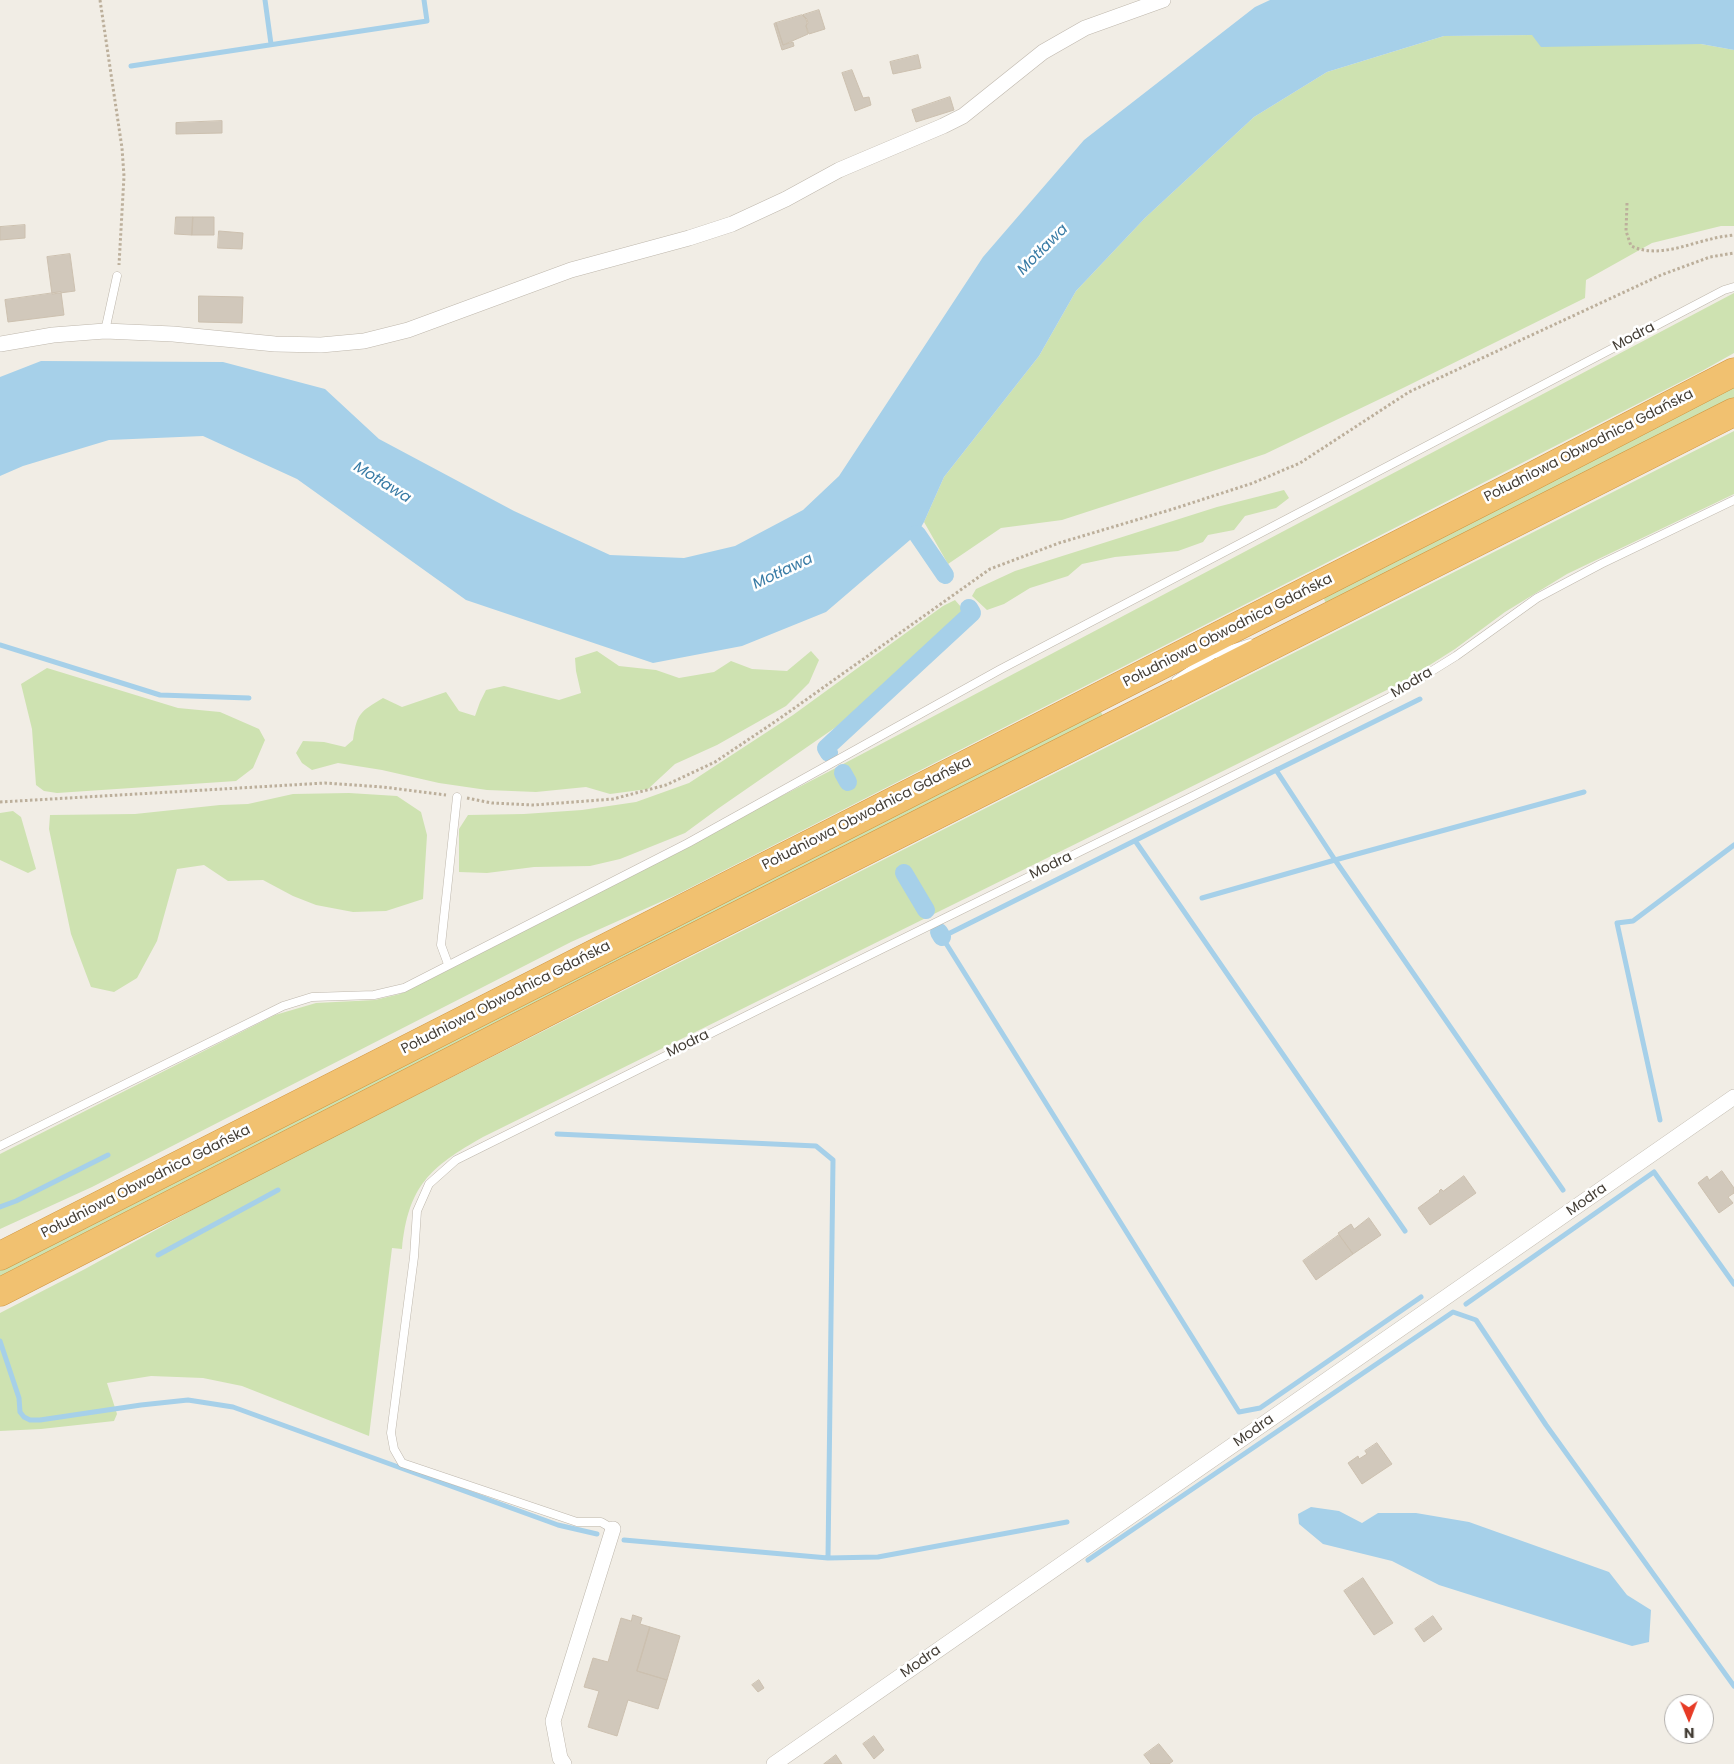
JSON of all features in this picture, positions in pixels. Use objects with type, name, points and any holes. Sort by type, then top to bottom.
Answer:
[{"type":"highway","name":"Południowa Obwodnica Gdańska","points":[[0,1256],[1734,372]]},
{"type":"highway","points":[[0,1292],[432,1070],[1734,412]]},
{"type":"highway","points":[[0,1236],[65,1208],[118,1196]]},
{"type":"street","points":[[0,344],[53,335],[105,331],[173,334],[274,344],[321,345],[364,340],[408,330],[571,270],[689,238],[732,224],[786,199],[839,170],[963,116],[1043,52],[1085,28],[1163,0]]},
{"type":"street","name":"Modra","points":[[774,1764],[1734,1097]]},
{"type":"street","points":[[564,1764],[560,1758],[553,1721],[613,1529]]},
{"type":"lane","points":[[105,331],[118,276]]},
{"type":"lane","name":"Modra","points":[[0,1146],[283,1006],[312,997],[374,995],[404,988],[688,843],[1001,669],[1734,286]]},
{"type":"lane","name":"Modra","points":[[613,1529],[601,1522],[577,1522],[402,1463],[394,1449],[390,1433],[414,1257],[417,1211],[429,1184],[456,1160],[783,997],[1192,797],[1390,697],[1456,656],[1537,598],[1601,564],[1734,500]]},
{"type":"lane","points":[[1251,629],[1317,585]]},
{"type":"lane","points":[[1275,634],[1331,615]]},
{"type":"lane","points":[[1171,684],[1235,640]]},
{"type":"lane","points":[[1183,666],[1257,640]]},
{"type":"lane","points":[[1094,699],[1165,672]]},
{"type":"lane","points":[[1109,728],[1155,695]]},
{"type":"lane","points":[[448,964],[442,945],[457,797]]},
{"type":"path","points":[[100,0],[122,148],[124,176],[118,276]]},
{"type":"path","points":[[1627,203],[1626,231],[1631,246],[1640,250],[1658,252],[1713,238],[1734,235]]},
{"type":"path","points":[[0,802],[326,784],[382,787],[492,802],[534,805],[613,799],[666,785],[715,762],[779,719],[990,569],[1058,543],[1173,509],[1261,480],[1300,463],[1409,392],[1661,275],[1710,257],[1734,253]]},
{"type":"green space","points":[[1532,35],[1701,44],[1734,50],[1734,226],[1721,226],[1652,243],[1586,280],[1585,298],[1265,454],[1062,520],[1001,528],[948,564],[924,522],[944,477],[1039,356],[1076,291],[1145,218],[1254,117],[1327,72],[1444,36]]},
{"type":"green space","points":[[1734,293],[1734,353],[1702,371],[676,895],[571,942],[92,1187],[0,1229],[0,1154],[275,1015],[316,1003],[375,1000],[400,994],[828,772]]},
{"type":"green space","points":[[1734,385],[1734,400],[1327,606],[1322,594]]},
{"type":"green space","points":[[1734,431],[1734,494],[1567,574],[1505,612],[1455,649],[1403,682],[483,1137],[449,1158],[425,1181],[416,1194],[405,1227],[402,1249],[392,1248],[369,1436],[242,1386],[203,1378],[151,1376],[107,1383],[117,1414],[114,1421],[41,1429],[0,1431],[0,1313],[85,1269],[232,1188]]},
{"type":"green space","points":[[1284,490],[1289,498],[1276,508],[1245,516],[1234,530],[1208,535],[1203,542],[1178,551],[1115,557],[1082,564],[1068,576],[1030,588],[1004,604],[987,610],[972,596],[976,589],[1015,571],[1217,507]]},
{"type":"green space","points":[[955,600],[961,607],[961,618],[836,727],[685,833],[620,859],[590,866],[534,867],[487,873],[459,872],[459,829],[468,815],[582,810],[636,802],[689,783],[793,715],[943,606]]},
{"type":"green space","points":[[597,651],[619,666],[656,670],[679,678],[714,672],[731,661],[752,669],[787,671],[811,651],[819,660],[809,683],[786,706],[717,745],[675,764],[648,789],[610,794],[586,787],[536,792],[487,790],[439,783],[382,770],[338,763],[312,770],[302,763],[296,753],[303,741],[324,742],[345,747],[353,740],[356,724],[364,710],[383,698],[402,707],[446,692],[459,711],[475,716],[486,690],[504,686],[559,700],[581,693],[575,658]]},
{"type":"green space","points":[[47,668],[178,708],[220,712],[259,729],[265,740],[253,768],[236,781],[57,793],[44,791],[36,785],[32,729],[21,684]]},
{"type":"green space","points":[[1099,708],[1104,718],[0,1279],[0,1268]]},
{"type":"green space","points":[[349,793],[397,796],[421,812],[427,835],[423,899],[386,911],[353,912],[316,905],[293,896],[263,880],[228,881],[204,865],[177,869],[157,941],[137,978],[114,992],[91,987],[71,934],[49,829],[50,815],[135,814],[248,804],[293,794]]},
{"type":"green space","points":[[13,811],[21,817],[36,869],[28,873],[0,860],[0,813]]},
{"type":"water","name":"Motława","points":[[1270,0],[1734,0],[1734,50],[1701,44],[1541,47],[1532,35],[1444,36],[1327,72],[1254,117],[1145,218],[1076,291],[1039,356],[944,477],[917,534],[826,612],[742,646],[653,663],[466,600],[297,479],[203,436],[109,440],[23,466],[0,476],[0,377],[41,361],[223,362],[325,389],[379,439],[514,511],[610,555],[684,558],[735,546],[803,510],[839,476],[983,257],[1084,140],[1255,7]]},
{"type":"water","points":[[1311,1507],[1339,1511],[1362,1523],[1378,1513],[1416,1513],[1469,1522],[1609,1572],[1627,1595],[1651,1610],[1649,1642],[1632,1646],[1439,1585],[1392,1561],[1323,1544],[1299,1524],[1298,1514]]},
{"type":"building","points":[[819,10],[825,29],[809,34],[806,26],[808,23],[807,19],[803,15]]},
{"type":"building","points":[[802,15],[806,19],[808,34],[783,45],[776,23]]},
{"type":"building","points":[[776,23],[783,45],[793,42],[794,46],[782,50],[774,24]]},
{"type":"building","points":[[918,55],[921,68],[893,74],[890,62]]},
{"type":"building","points":[[852,70],[863,98],[869,97],[871,105],[855,111],[842,73]]},
{"type":"building","points":[[950,97],[954,110],[916,122],[912,110]]},
{"type":"building","points":[[222,121],[222,133],[176,134],[176,123]]},
{"type":"building","points":[[176,217],[193,217],[192,235],[175,234]]},
{"type":"building","points":[[193,217],[214,217],[214,235],[192,235]]},
{"type":"building","points":[[25,225],[25,238],[0,240],[0,227]]},
{"type":"building","points":[[219,231],[243,233],[242,249],[218,248]]},
{"type":"building","points":[[70,254],[75,291],[52,294],[47,257]]},
{"type":"building","points":[[61,292],[64,315],[8,322],[5,300]]},
{"type":"building","points":[[199,296],[243,297],[242,323],[199,322]]},
{"type":"building","points":[[1722,1171],[1734,1188],[1734,1193],[1728,1197],[1733,1203],[1719,1213],[1698,1183],[1707,1176],[1709,1180]]},
{"type":"building","points":[[1464,1176],[1476,1193],[1430,1225],[1418,1208],[1440,1192],[1441,1189],[1443,1191]]},
{"type":"building","points":[[1369,1218],[1381,1235],[1353,1254],[1338,1233],[1351,1224],[1354,1229]]},
{"type":"building","points":[[1339,1235],[1353,1254],[1316,1280],[1303,1261]]},
{"type":"building","points":[[1377,1443],[1392,1464],[1362,1484],[1348,1463],[1358,1456],[1359,1459],[1367,1454],[1365,1451]]},
{"type":"building","points":[[1363,1578],[1393,1623],[1374,1635],[1344,1591]]},
{"type":"building","points":[[633,1615],[642,1618],[640,1624],[650,1627],[637,1671],[667,1680],[658,1709],[628,1700],[617,1736],[588,1727],[599,1691],[584,1687],[593,1658],[608,1662],[621,1618],[631,1621]]},
{"type":"building","points":[[1433,1616],[1442,1629],[1424,1642],[1415,1629]]},
{"type":"building","points":[[650,1627],[680,1636],[667,1680],[637,1671]]},
{"type":"building","points":[[759,1680],[764,1688],[758,1692],[752,1685]]},
{"type":"building","points":[[874,1736],[884,1750],[874,1759],[863,1744]]},
{"type":"building","points":[[1159,1744],[1173,1761],[1169,1764],[1151,1764],[1144,1755]]},
{"type":"building","points":[[836,1755],[842,1764],[824,1764]]},
{"type":"waterway","points":[[265,0],[271,44]]},
{"type":"waterway","points":[[131,66],[427,21],[424,0]]},
{"type":"waterway","points":[[917,534],[945,575]]},
{"type":"waterway","points":[[829,753],[826,748],[972,613],[969,608]]},
{"type":"waterway","points":[[0,645],[160,695],[249,698]]},
{"type":"waterway","points":[[1420,699],[942,937],[1239,1412],[1260,1408],[1421,1297]]},
{"type":"waterway","points":[[1276,770],[1335,860],[1563,1190]]},
{"type":"waterway","points":[[843,773],[848,782]]},
{"type":"waterway","points":[[1202,898],[1584,792]]},
{"type":"waterway","points":[[1136,842],[1405,1231]]},
{"type":"waterway","points":[[1660,1120],[1617,923],[1633,921],[1734,845]]},
{"type":"waterway","points":[[904,873],[926,910]]},
{"type":"waterway","points":[[939,932],[942,937]]},
{"type":"waterway","points":[[557,1134],[816,1146],[833,1160],[828,1558]]},
{"type":"waterway","points":[[0,1207],[16,1201],[108,1155]]},
{"type":"waterway","points":[[1466,1304],[1654,1172],[1734,1284]]},
{"type":"waterway","points":[[158,1255],[278,1190]]},
{"type":"waterway","points":[[1088,1560],[1453,1312],[1476,1320],[1546,1425],[1734,1686]]},
{"type":"waterway","points":[[0,1341],[19,1398],[20,1412],[30,1420],[188,1400],[233,1407],[558,1525],[597,1534]]},
{"type":"waterway","points":[[624,1540],[828,1558],[878,1557],[1067,1522]]}]
